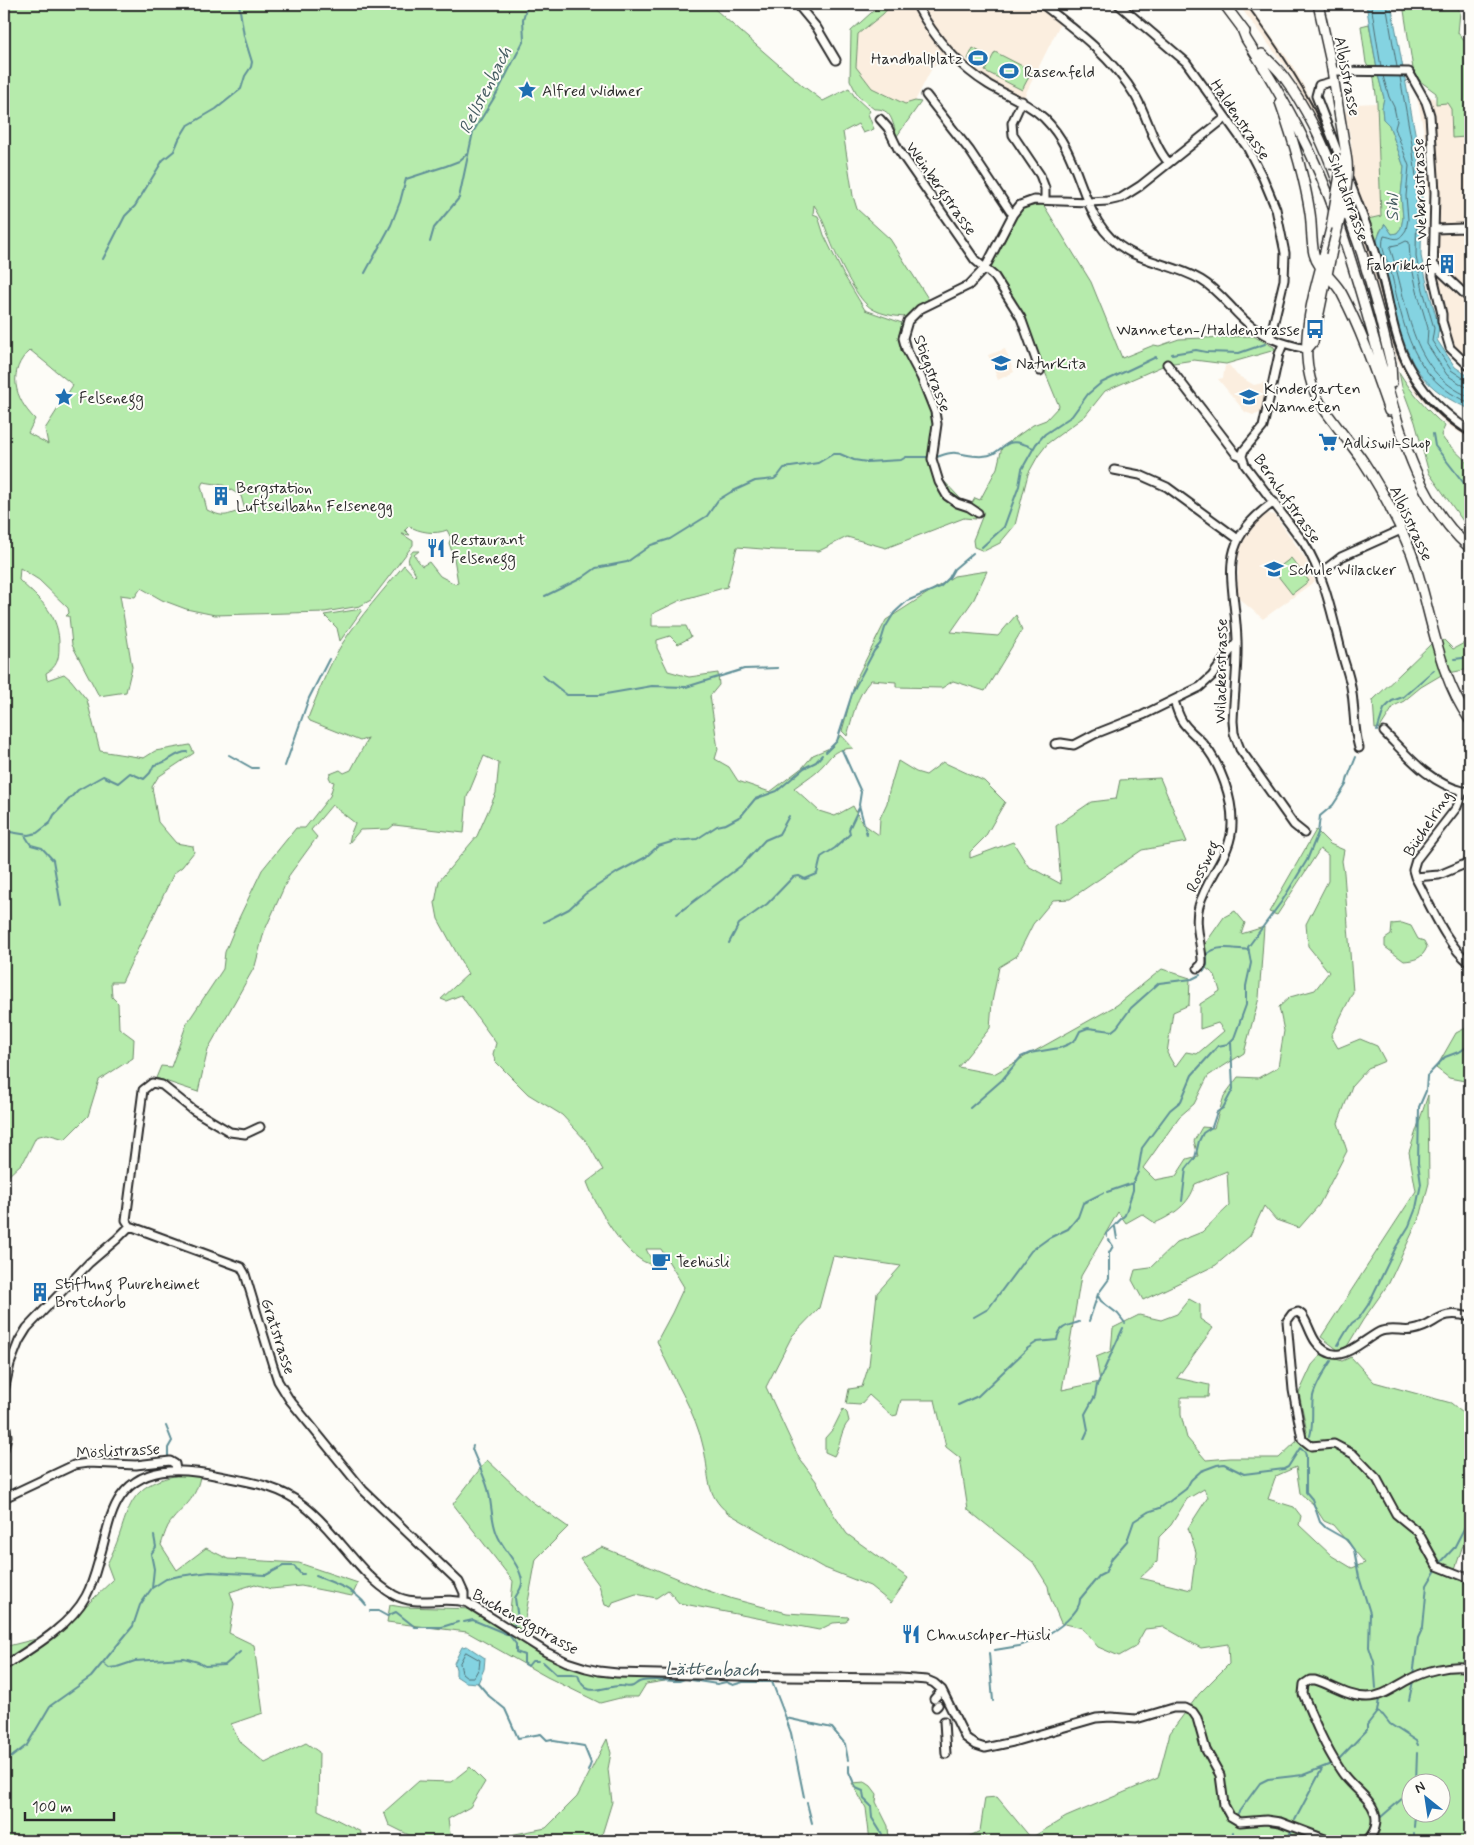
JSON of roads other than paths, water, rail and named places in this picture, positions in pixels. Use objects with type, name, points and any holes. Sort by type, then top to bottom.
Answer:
[{"type":"main road","name":"Sihltalstrasse","points":[[1224,4],[1242,29],[1250,36],[1296,111],[1330,184],[1362,280],[1407,436],[1408,450]]},
{"type":"main road","name":"Albisstrasse","points":[[1318,4],[1340,113],[1348,168],[1346,192],[1340,212],[1332,255],[1324,272]]},
{"type":"main road","name":"Sihltalstrasse","points":[[1242,29],[1310,150],[1338,221],[1402,438],[1421,483],[1437,512],[1448,527],[1470,548]]},
{"type":"main road","points":[[1262,54],[1282,75],[1303,109],[1339,184],[1343,201]]},
{"type":"main road","points":[[1274,83],[1296,148],[1310,213],[1314,254],[1324,272],[1339,289],[1359,329],[1371,358],[1393,424],[1402,438]]},
{"type":"main road","name":"Albisstrasse","points":[[1346,154],[1342,163],[1324,272],[1307,330],[1306,341],[1310,374],[1316,397],[1378,485],[1401,530],[1420,580],[1449,679],[1457,699],[1470,720]]},
{"type":"main road","points":[[1330,164],[1342,163]]},
{"type":"main road","points":[[1332,224],[1340,212],[1350,217],[1353,224],[1379,314],[1391,364],[1392,383]]},
{"type":"street","points":[[797,4],[816,28],[836,60]]},
{"type":"street","points":[[916,4],[934,34],[951,54],[988,84],[1022,102],[1042,116],[1060,137],[1073,161],[1098,221],[1118,245],[1140,258],[1174,268],[1202,281],[1255,329],[1283,344],[1307,349]]},
{"type":"street","points":[[1042,4],[1097,50],[1119,73],[1136,98],[1147,118],[1160,151],[1168,162]]},
{"type":"street","name":"Haldenstrasse","points":[[1118,4],[1180,56],[1247,147],[1263,178],[1276,209],[1286,253],[1284,280],[1270,338]]},
{"type":"street","name":"Webereistrasse","points":[[1332,70],[1409,72],[1426,102],[1430,115],[1435,228],[1433,276],[1435,289],[1450,348],[1470,367]]},
{"type":"street","points":[[1334,81],[1319,85],[1316,92],[1317,100],[1374,247],[1400,349],[1414,376],[1431,398],[1452,419],[1470,431]]},
{"type":"street","points":[[926,95],[969,150],[1013,214]]},
{"type":"street","points":[[1022,102],[1012,123],[1013,135],[1040,175],[1045,188],[1045,200]]},
{"type":"street","name":"Stiegstrasse","points":[[978,514],[970,507],[957,503],[947,496],[939,482],[932,459],[937,424],[935,412],[922,377],[906,349],[903,338],[908,321],[920,308],[969,285],[985,268],[1013,214],[1020,205],[1026,202],[1045,200],[1089,202],[1121,198],[1140,186],[1225,118]]},
{"type":"street","name":"Weinbergstrasse","points":[[880,119],[888,128],[898,149],[975,260],[995,277],[1020,318],[1040,371]]},
{"type":"street","points":[[1435,228],[1464,228],[1470,234]]},
{"type":"street","points":[[1434,265],[1470,299]]},
{"type":"street","points":[[1242,456],[1244,450],[1263,427],[1279,354],[1283,344]]},
{"type":"street","name":"Bernhofstrasse","points":[[1166,364],[1236,454],[1242,456],[1245,465],[1304,542],[1311,555],[1331,607],[1347,667],[1359,748]]},
{"type":"street","points":[[1114,470],[1140,474],[1167,486],[1238,538]]},
{"type":"street","name":"Wilackerstrasse","points":[[1274,502],[1254,517],[1238,538],[1234,548],[1231,564],[1237,641],[1233,720],[1236,741],[1240,749],[1294,825],[1304,833]]},
{"type":"street","points":[[1319,574],[1340,557],[1401,530]]},
{"type":"street","points":[[1055,744],[1074,745],[1095,734],[1174,701],[1206,682],[1237,641]]},
{"type":"street","name":"Rossweg","points":[[1174,701],[1182,722],[1208,748],[1221,774],[1226,788],[1232,821],[1231,836],[1226,852],[1205,888],[1198,907],[1197,917],[1202,959],[1202,964],[1198,968]]},
{"type":"street","points":[[1384,732],[1435,780],[1452,788],[1467,791]]},
{"type":"street","name":"Büchelring","points":[[1467,791],[1416,860],[1413,870],[1448,938],[1470,963]]},
{"type":"street","name":"Büchelring","points":[[1415,877],[1439,875],[1470,862]]},
{"type":"street","points":[[4,1392],[10,1364],[19,1341],[27,1328],[89,1262],[130,1226],[126,1216],[142,1090],[152,1083],[162,1085],[193,1110],[230,1132],[245,1134],[260,1127]]},
{"type":"street","name":"Gratstrasse","points":[[130,1226],[241,1267],[245,1274],[273,1366],[283,1390],[363,1490],[459,1582],[464,1593],[464,1602]]},
{"type":"street","points":[[1470,1317],[1448,1314],[1414,1330],[1389,1329],[1382,1331],[1342,1355],[1328,1352],[1314,1340],[1300,1313],[1296,1312],[1290,1315],[1287,1325],[1293,1390],[1302,1440],[1311,1446],[1334,1444],[1353,1454],[1376,1479],[1396,1514],[1418,1532],[1438,1566],[1470,1579]]},
{"type":"street","points":[[4,1413],[8,1436],[4,1449]]},
{"type":"street","name":"Möslistrasse","points":[[4,1498],[74,1465],[136,1466],[170,1461],[175,1464],[176,1470]]},
{"type":"street","name":"Bucheneggstrasse","points":[[4,1666],[70,1618],[82,1603],[92,1584],[115,1508],[125,1492],[144,1479],[161,1472],[176,1470],[198,1471],[262,1484],[279,1490],[296,1499],[315,1514],[374,1579],[389,1592],[414,1602],[464,1602],[472,1605],[546,1652],[586,1668],[617,1673],[785,1678],[916,1678],[932,1682],[942,1690]]},
{"type":"street","points":[[1366,1841],[1371,1837],[1375,1829],[1375,1812],[1371,1805],[1344,1776],[1329,1752],[1303,1694],[1303,1686],[1308,1681],[1315,1680],[1357,1696],[1373,1697],[1387,1692],[1408,1679],[1446,1668],[1468,1667]]},
{"type":"street","points":[[936,1704],[942,1690]]},
{"type":"street","points":[[942,1690],[965,1737],[984,1748],[1013,1742],[1096,1718],[1111,1716],[1136,1719],[1173,1708],[1187,1708],[1197,1718],[1206,1750],[1220,1775],[1226,1809],[1233,1821],[1273,1821],[1295,1827],[1330,1841]]},
{"type":"street","points":[[944,1721],[946,1754]]},
{"type":"water","points":[[1366,4],[1391,4],[1417,143],[1422,185],[1421,256],[1439,327],[1437,340],[1455,367],[1470,377],[1470,409],[1435,389],[1418,371],[1411,359],[1401,335],[1385,269],[1378,250],[1378,238],[1385,224],[1392,234],[1397,233],[1401,228],[1403,218],[1401,195],[1404,167],[1389,125],[1383,119],[1382,108],[1384,98],[1378,75]]},
{"type":"water","points":[[467,1646],[485,1658],[484,1669],[478,1683],[465,1682],[456,1676],[454,1663],[462,1647]]},
{"type":"waterway","points":[[103,259],[125,216],[135,206],[163,160],[174,151],[187,126],[216,109],[241,89],[252,62],[244,36],[239,4]]},
{"type":"waterway","name":"Rellstenbach","points":[[430,242],[434,228],[459,198],[473,132],[497,93],[524,40],[523,19],[526,9],[533,4]]},
{"type":"waterway","points":[[365,273],[391,225],[406,179],[459,161],[467,154]]},
{"type":"waterway","points":[[1172,354],[1196,350],[1239,353],[1265,344]]},
{"type":"waterway","points":[[982,547],[1004,527],[1019,486],[1022,469],[1036,444],[1045,434],[1072,416],[1088,394],[1101,383],[1156,357]]},
{"type":"waterway","points":[[1433,434],[1435,446],[1470,491]]},
{"type":"waterway","points":[[937,457],[954,453],[976,456],[990,455],[1009,443],[1014,442],[1033,448]]},
{"type":"waterway","points":[[545,596],[582,578],[596,568],[627,562],[651,545],[670,539],[707,516],[718,500],[755,481],[774,479],[784,468],[818,463],[833,454],[840,454],[854,460],[867,462],[901,460],[906,457],[929,457]]},
{"type":"waterway","points":[[826,752],[837,741],[853,691],[874,651],[880,644],[885,628],[894,613],[907,601],[940,587],[949,578],[954,569],[973,553]]},
{"type":"waterway","points":[[1454,659],[1463,658]]},
{"type":"waterway","points":[[285,766],[309,698],[329,659]]},
{"type":"waterway","points":[[542,675],[567,695],[600,695],[652,686],[686,687],[744,669],[778,668]]},
{"type":"waterway","points":[[1377,731],[1384,709],[1392,701],[1403,697],[1434,670]]},
{"type":"waterway","points":[[842,750],[861,792],[859,805],[867,835]]},
{"type":"waterway","points":[[4,831],[28,835],[37,833],[50,823],[54,815],[78,790],[103,776],[118,783],[130,773],[144,779],[154,765],[187,752]]},
{"type":"waterway","points":[[229,755],[252,768],[258,768]]},
{"type":"waterway","points":[[544,922],[569,909],[585,894],[618,872],[646,857],[658,846],[675,841],[697,839],[717,826],[726,824],[741,816],[755,799],[777,791],[804,768],[816,762],[822,755]]},
{"type":"waterway","points":[[1107,1192],[1133,1183],[1138,1172],[1142,1148],[1170,1110],[1181,1101],[1192,1075],[1218,1046],[1228,1044],[1234,1038],[1246,1005],[1246,986],[1251,963],[1248,947],[1282,901],[1307,860],[1318,833],[1320,816],[1333,805],[1346,785],[1356,757]]},
{"type":"waterway","points":[[729,943],[739,924],[767,904],[793,877],[799,876],[805,879],[817,874],[821,857],[835,848],[850,834],[849,829],[859,808]]},
{"type":"waterway","points":[[677,914],[742,865],[765,840],[779,834],[789,816]]},
{"type":"waterway","points":[[24,834],[31,845],[42,848],[53,860],[61,906]]},
{"type":"waterway","points":[[1204,971],[1207,965],[1207,954],[1211,951],[1221,948],[1249,950]]},
{"type":"waterway","points":[[970,1108],[1002,1080],[1021,1057],[1030,1053],[1059,1048],[1069,1044],[1076,1039],[1080,1031],[1088,1028],[1112,1031],[1131,1008],[1159,983],[1192,979],[1200,975]]},
{"type":"waterway","points":[[1182,1201],[1186,1169],[1195,1158],[1203,1133],[1212,1127],[1217,1112],[1223,1108],[1233,1089],[1231,1042]]},
{"type":"waterway","points":[[1338,1345],[1352,1323],[1359,1318],[1368,1305],[1396,1247],[1409,1226],[1416,1208],[1421,1184],[1418,1163],[1419,1107],[1426,1091],[1427,1076],[1445,1057],[1461,1051],[1470,1044]]},
{"type":"waterway","points":[[1107,1237],[1106,1234],[1125,1215],[1133,1190],[1133,1183]]},
{"type":"waterway","points":[[974,1317],[988,1309],[1031,1251],[1049,1238],[1068,1229],[1078,1217],[1083,1203],[1103,1193]]},
{"type":"waterway","points":[[1115,1227],[1117,1239]]},
{"type":"waterway","points":[[1089,1321],[1098,1294],[1109,1279],[1109,1253],[1113,1246],[1109,1240]]},
{"type":"waterway","points":[[1098,1296],[1125,1323]]},
{"type":"waterway","points":[[958,1405],[978,1396],[1028,1348],[1037,1342],[1057,1340],[1062,1329],[1079,1322]]},
{"type":"waterway","points":[[1084,1439],[1088,1430],[1085,1414],[1095,1396],[1097,1385],[1123,1328]]},
{"type":"waterway","points":[[1310,1436],[1313,1396],[1331,1361]]},
{"type":"waterway","points":[[166,1426],[172,1441],[168,1448],[168,1456]]},
{"type":"waterway","points":[[473,1446],[472,1449],[488,1489],[495,1529],[521,1575],[521,1587],[515,1598],[518,1619],[513,1626]]},
{"type":"waterway","points":[[995,1650],[1019,1646],[1044,1637],[1067,1620],[1076,1610],[1080,1599],[1099,1576],[1105,1573],[1112,1558],[1127,1541],[1134,1521],[1170,1501],[1186,1489],[1191,1480],[1201,1471],[1224,1464],[1244,1474],[1284,1469],[1288,1467],[1300,1448],[1305,1452],[1306,1456],[1306,1492],[1312,1499],[1320,1522],[1326,1528],[1347,1540],[1354,1550],[1359,1577],[1370,1613],[1369,1647],[1374,1662],[1376,1688]]},
{"type":"waterway","points":[[1441,1562],[1454,1548],[1470,1517]]},
{"type":"waterway","points":[[152,1588],[154,1569],[151,1554],[156,1547],[154,1536]]},
{"type":"waterway","name":"Lättenbach","points":[[4,1767],[9,1759],[27,1745],[50,1706],[91,1677],[133,1626],[140,1605],[152,1588],[166,1579],[210,1572],[266,1575],[283,1566],[294,1566],[301,1574],[304,1574]]},
{"type":"waterway","points":[[1413,1675],[1418,1638],[1423,1627],[1427,1585],[1436,1570]]},
{"type":"waterway","name":"Lättenbach","points":[[316,1576],[350,1591],[366,1605]]},
{"type":"waterway","name":"Lättenbach","points":[[370,1611],[378,1611],[387,1616],[396,1612],[415,1627],[442,1627],[458,1622]]},
{"type":"waterway","name":"Lättenbach","points":[[464,1622],[473,1620],[509,1635],[516,1644],[516,1652],[524,1655],[524,1663],[528,1666],[532,1661],[538,1661]]},
{"type":"waterway","points":[[103,1663],[109,1668],[135,1661],[184,1658],[205,1666],[225,1665],[240,1652]]},
{"type":"waterway","points":[[989,1653],[993,1701]]},
{"type":"waterway","name":"Lättenbach","points":[[543,1662],[556,1674],[578,1675],[581,1683],[590,1690],[615,1686],[630,1687],[639,1682],[654,1680],[679,1681],[685,1679],[717,1684],[726,1682],[733,1685],[743,1682],[772,1682],[786,1718],[832,1728],[845,1744],[848,1760]]},
{"type":"waterway","points":[[1409,1700],[1413,1681]]},
{"type":"waterway","points":[[478,1683],[489,1696],[505,1709],[518,1738],[541,1734],[547,1740],[552,1739],[554,1741],[584,1746],[591,1763],[588,1771]]},
{"type":"waterway","points":[[1339,1759],[1367,1730],[1367,1725],[1377,1712],[1379,1699]]},
{"type":"waterway","points":[[1377,1712],[1383,1715],[1390,1724],[1416,1741],[1418,1745]]},
{"type":"waterway","points":[[786,1719],[791,1733],[804,1797]]},
{"type":"waterway","points":[[1416,1772],[1417,1753]]},
{"type":"waterway","points":[[1238,1813],[1260,1783],[1268,1779],[1303,1775],[1331,1764]]},
{"type":"waterway","points":[[849,1766],[849,1772],[856,1788],[863,1791],[864,1799],[871,1806],[872,1818],[882,1834],[880,1841]]},
{"type":"waterway","points":[[1295,1820],[1323,1767]]},
{"type":"waterway","points":[[1381,1817],[1402,1799]]},
{"type":"waterway","points":[[807,1803],[812,1823]]},
{"type":"waterway","points":[[1414,1822],[1414,1827]]},
{"type":"waterway","points":[[1287,1841],[1291,1831]]},
{"type":"waterway","points":[[1232,1841],[1233,1832]]},
{"type":"waterway","points":[[1412,1841],[1414,1833]]},
{"type":"railway","points":[[1246,4],[1297,79],[1312,105],[1326,136],[1363,232],[1395,346],[1406,371],[1420,394],[1441,416],[1470,437]]},
{"type":"place","name":"Handballplatz","points":[[978,58]]},
{"type":"place","name":"Rasenfeld","points":[[1009,71]]},
{"type":"place","name":"Alfred Widmer","points":[[527,90]]},
{"type":"place","name":"Fabrikhof","points":[[1447,264]]},
{"type":"place","name":"Wanneten-/Haldenstrasse","points":[[1315,329]]},
{"type":"place","name":"NaturKita","points":[[1001,363]]},
{"type":"place","name":"Felsenegg","points":[[64,397]]},
{"type":"place","name":"Kindergarten Wanneten","points":[[1249,397]]},
{"type":"place","name":"Adliswil-Shop","points":[[1328,442]]},
{"type":"place","name":"Bergstation Luftseilbahn Felsenegg","points":[[221,496]]},
{"type":"place","name":"Restaurant Felsenegg","points":[[436,548]]},
{"type":"place","name":"Schule Wilacker","points":[[1274,569]]},
{"type":"place","name":"Teehüsli","points":[[661,1261]]},
{"type":"place","name":"Stiftung Puureheimet Brotchorb","points":[[40,1292]]},
{"type":"place","name":"Chnuschper-Hüsli","points":[[911,1634]]},
{"type":"water label","name":"Sihl","points":[[1392,208]]}]
